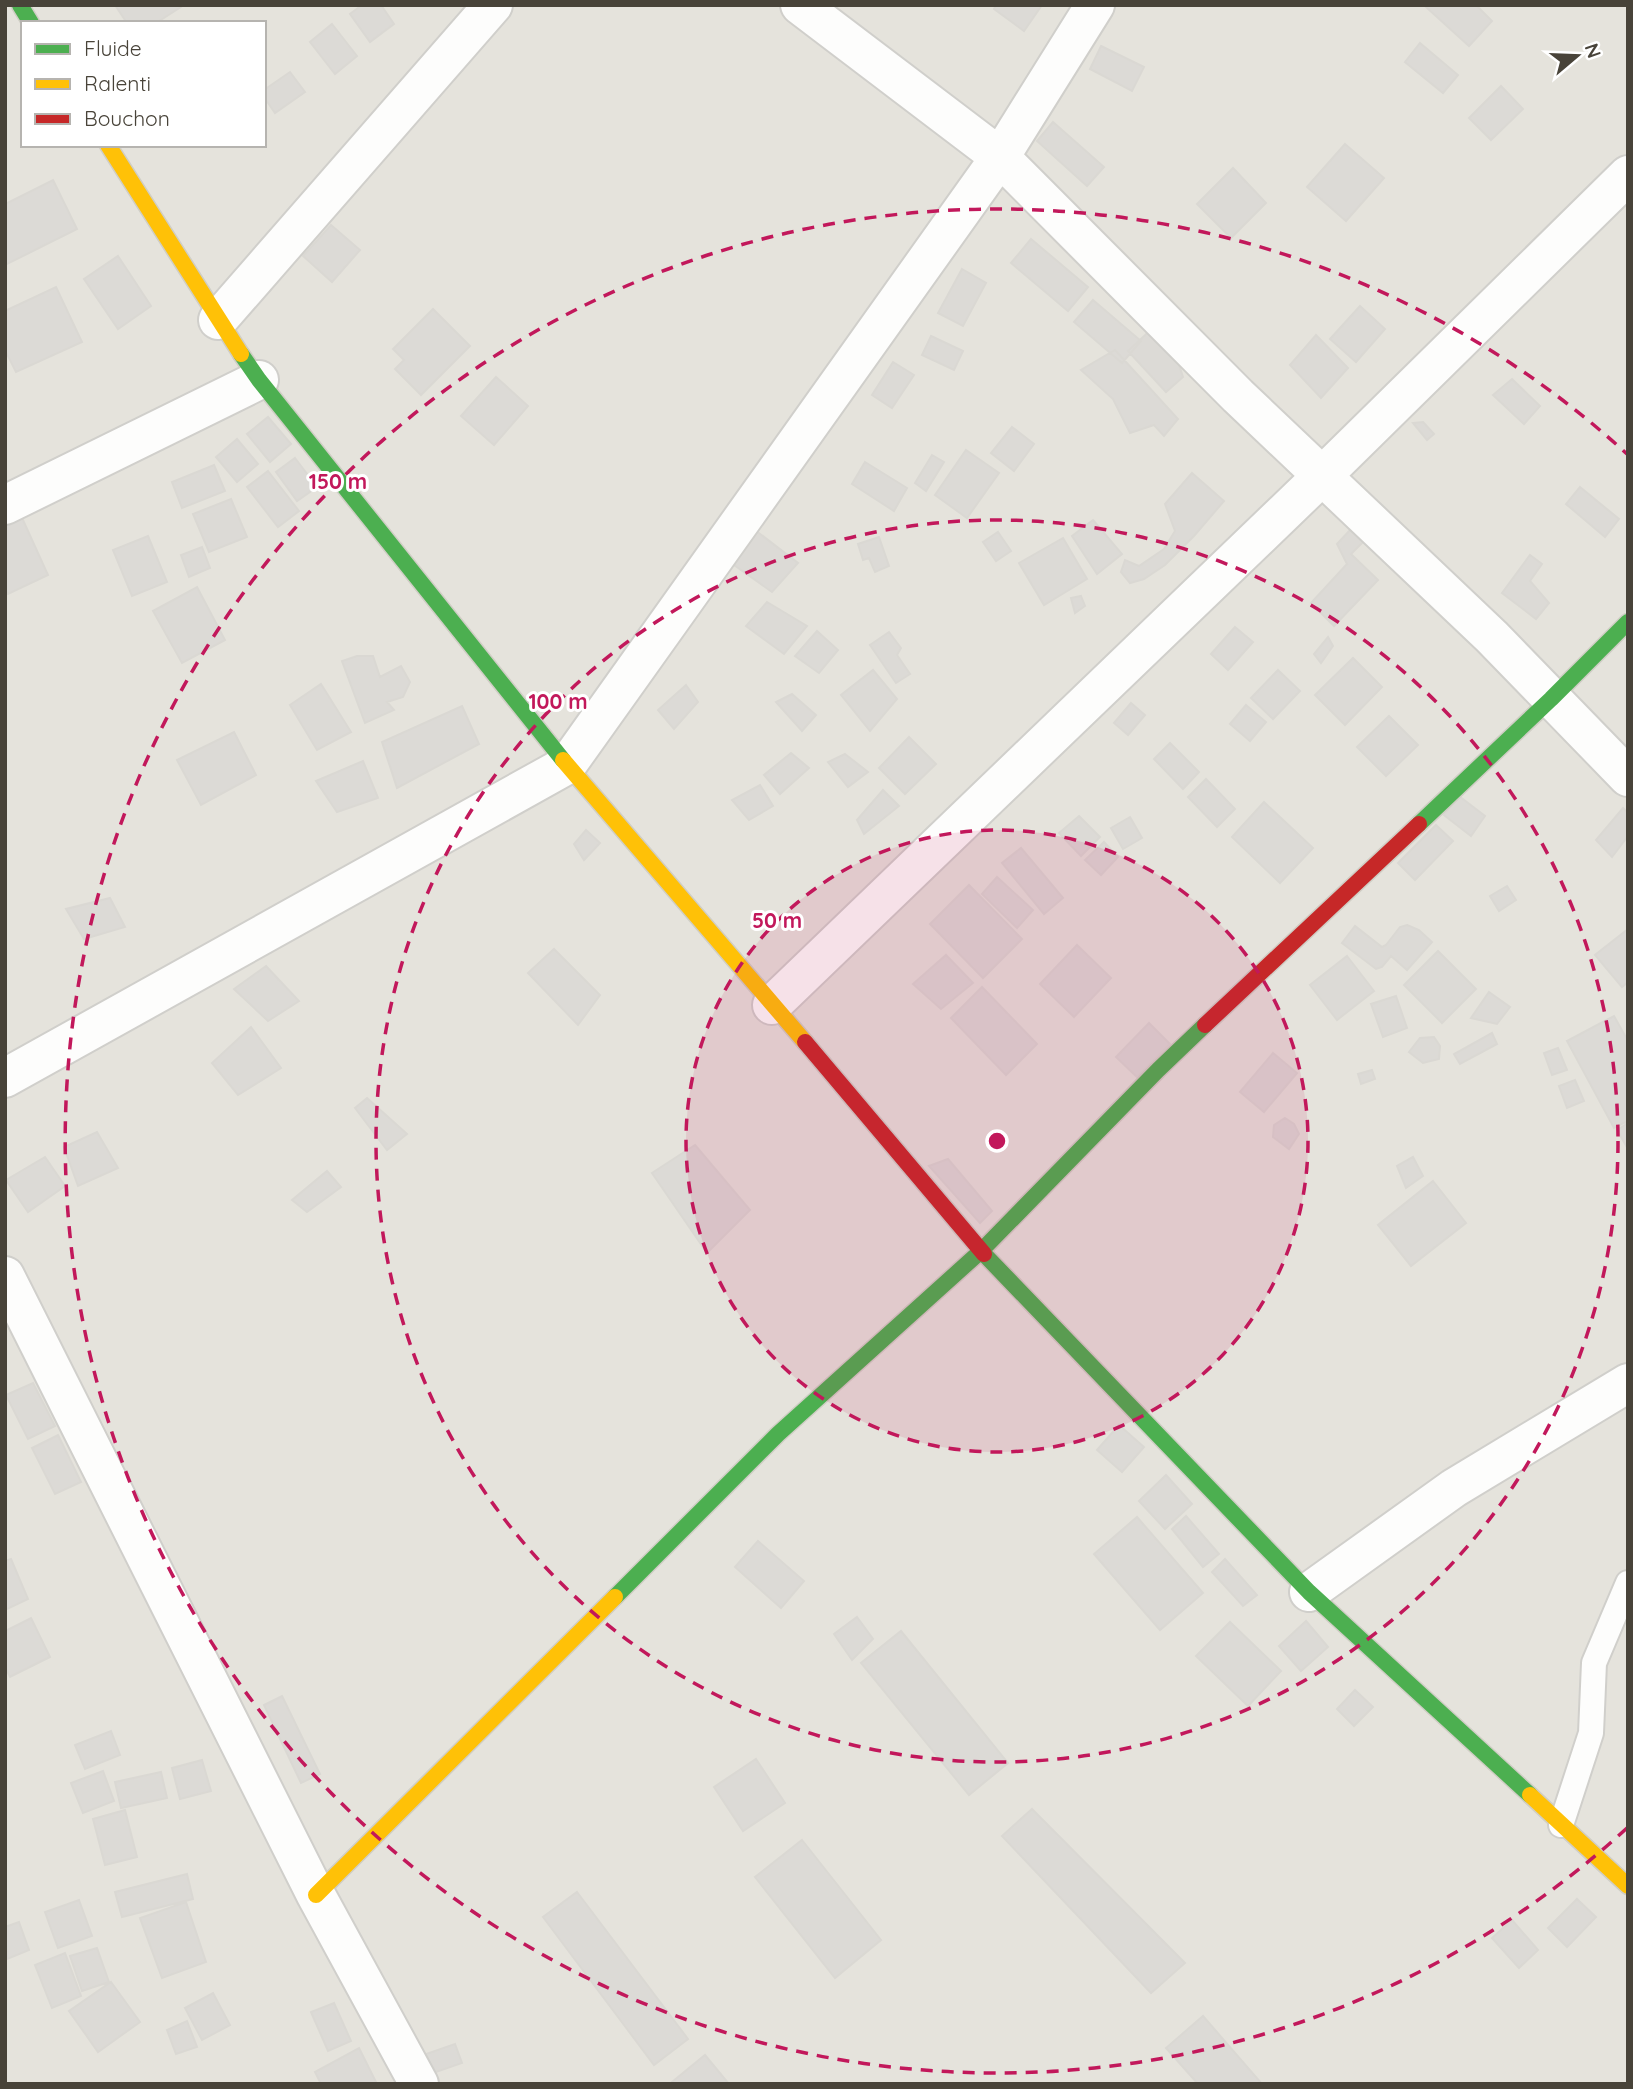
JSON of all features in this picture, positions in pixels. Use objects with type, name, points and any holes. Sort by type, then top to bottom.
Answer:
[{"type":"main road","points":[[20,5],[30,21]]},
{"type":"main road","points":[[109,147],[259,380],[567,765],[981,1251],[1309,1592],[1628,1886]]},
{"type":"main road","points":[[316,1895],[778,1434],[981,1251],[1158,1070],[1551,699],[1628,622]]},
{"type":"street","points":[[218,320],[493,5]]},
{"type":"street","points":[[800,5],[1000,157],[1238,396],[1492,637],[1628,777]]},
{"type":"street","points":[[5,1078],[567,765],[1000,157],[1095,5]]},
{"type":"street","points":[[772,1005],[1322,476],[1628,175]]},
{"type":"street","points":[[5,505],[259,380]]},
{"type":"street","points":[[5,1276],[316,1895],[419,2084]]},
{"type":"street","points":[[1309,1592],[1454,1488],[1628,1383]]},
{"type":"lane","points":[[1561,1825],[1591,1733],[1594,1663],[1628,1583]]},
{"type":"shaded area","points":[[5,5],[1628,5],[1628,2084],[5,2084]]},
{"type":"building","points":[[115,5],[181,7],[159,21],[126,21]]},
{"type":"building","points":[[362,5],[381,5],[394,24],[370,42],[350,14]]},
{"type":"building","points":[[996,5],[1042,5],[1024,31],[994,9]]},
{"type":"building","points":[[1476,5],[1492,21],[1469,46],[1426,7]]},
{"type":"building","points":[[332,24],[357,56],[335,74],[310,42]]},
{"type":"building","points":[[1420,43],[1458,75],[1443,93],[1405,62]]},
{"type":"building","points":[[1101,46],[1144,67],[1132,91],[1090,69]]},
{"type":"building","points":[[290,72],[305,92],[275,113],[266,100],[266,89]]},
{"type":"building","points":[[1501,86],[1523,109],[1491,140],[1469,118]]},
{"type":"building","points":[[1053,122],[1104,167],[1087,186],[1037,141]]},
{"type":"building","points":[[1345,144],[1384,178],[1346,221],[1307,187]]},
{"type":"building","points":[[1233,168],[1266,203],[1231,238],[1197,204]]},
{"type":"building","points":[[53,180],[77,229],[5,265],[5,204]]},
{"type":"building","points":[[331,225],[360,250],[332,282],[303,256]]},
{"type":"building","points":[[1031,239],[1088,287],[1068,311],[1011,263]]},
{"type":"building","points":[[118,256],[151,306],[118,329],[84,279]]},
{"type":"building","points":[[962,269],[986,283],[963,326],[938,313]]},
{"type":"building","points":[[56,287],[82,342],[16,372],[5,350],[5,311]]},
{"type":"building","points":[[1093,300],[1141,341],[1122,363],[1074,322]]},
{"type":"building","points":[[1360,306],[1385,329],[1356,362],[1330,339]]},
{"type":"building","points":[[433,309],[470,346],[421,395],[395,369],[404,360],[393,349]]},
{"type":"building","points":[[1157,324],[1187,357],[1179,365],[1183,377],[1166,392],[1128,351]]},
{"type":"building","points":[[1316,335],[1348,368],[1321,398],[1290,365]]},
{"type":"building","points":[[931,336],[963,351],[954,370],[922,355]]},
{"type":"building","points":[[1115,350],[1178,419],[1164,436],[1154,425],[1130,433],[1113,399],[1081,370]]},
{"type":"building","points":[[893,362],[914,375],[892,408],[872,395]]},
{"type":"building","points":[[496,377],[528,406],[494,445],[461,416]]},
{"type":"building","points":[[1512,379],[1540,406],[1524,424],[1493,395]]},
{"type":"building","points":[[268,417],[291,444],[270,462],[247,434]]},
{"type":"building","points":[[1423,422],[1434,434],[1427,440],[1413,423]]},
{"type":"building","points":[[1012,427],[1034,444],[1014,471],[991,453]]},
{"type":"building","points":[[237,439],[258,464],[237,482],[216,457]]},
{"type":"building","points":[[966,450],[999,473],[967,518],[935,495]]},
{"type":"building","points":[[932,455],[944,462],[926,491],[915,483]]},
{"type":"building","points":[[295,458],[317,487],[297,501],[276,472]]},
{"type":"building","points":[[865,462],[907,488],[894,511],[852,484]]},
{"type":"building","points":[[214,465],[225,491],[182,508],[172,482]]},
{"type":"building","points":[[268,471],[299,511],[278,527],[247,487]]},
{"type":"building","points":[[1192,473],[1224,501],[1165,565],[1144,579],[1130,583],[1121,572],[1125,560],[1139,566],[1164,549],[1175,531],[1165,504]]},
{"type":"building","points":[[1580,487],[1619,519],[1605,537],[1566,504]]},
{"type":"building","points":[[231,499],[247,537],[209,552],[193,514]]},
{"type":"building","points":[[18,509],[48,575],[8,594],[5,588],[5,515]]},
{"type":"building","points":[[1093,520],[1122,554],[1097,574],[1072,536]]},
{"type":"building","points":[[1352,528],[1365,540],[1351,554],[1378,580],[1334,626],[1311,603],[1347,564],[1337,544]]},
{"type":"building","points":[[755,530],[798,563],[772,592],[734,565]]},
{"type":"building","points":[[998,532],[1011,551],[996,561],[983,542]]},
{"type":"building","points":[[148,536],[167,582],[132,596],[113,550]]},
{"type":"building","points":[[879,537],[889,566],[875,572],[869,558],[863,560],[858,544]]},
{"type":"building","points":[[1063,538],[1087,579],[1044,605],[1019,563]]},
{"type":"building","points":[[202,547],[210,568],[189,577],[181,555]]},
{"type":"building","points":[[1530,555],[1542,564],[1530,581],[1549,603],[1536,619],[1502,593]]},
{"type":"building","points":[[197,587],[225,640],[182,663],[153,611]]},
{"type":"building","points":[[1081,596],[1085,606],[1075,613],[1071,598]]},
{"type":"building","points":[[767,602],[807,626],[784,654],[746,626]]},
{"type":"building","points":[[1235,627],[1253,642],[1228,670],[1211,654]]},
{"type":"building","points":[[817,631],[838,650],[819,673],[795,656]]},
{"type":"building","points":[[889,632],[901,648],[897,655],[910,674],[896,683],[870,645]]},
{"type":"building","points":[[1328,637],[1333,646],[1321,663],[1314,654]]},
{"type":"building","points":[[357,656],[373,656],[380,677],[401,666],[410,682],[403,697],[387,702],[394,710],[365,723],[342,661]]},
{"type":"building","points":[[1353,658],[1382,687],[1345,725],[1315,695]]},
{"type":"building","points":[[873,670],[897,699],[870,731],[841,695]]},
{"type":"building","points":[[1278,670],[1300,691],[1273,719],[1251,698]]},
{"type":"building","points":[[321,684],[351,732],[317,750],[290,705]]},
{"type":"building","points":[[686,685],[698,702],[674,729],[658,710]]},
{"type":"building","points":[[792,694],[816,715],[802,731],[776,702]]},
{"type":"building","points":[[1131,703],[1145,715],[1128,735],[1114,723]]},
{"type":"building","points":[[1246,705],[1266,722],[1250,741],[1230,724]]},
{"type":"building","points":[[462,706],[479,744],[397,788],[382,742]]},
{"type":"building","points":[[1389,716],[1418,745],[1386,776],[1357,747]]},
{"type":"building","points":[[234,732],[256,775],[201,805],[177,760]]},
{"type":"building","points":[[909,737],[936,764],[905,794],[879,768]]},
{"type":"building","points":[[1170,743],[1199,772],[1183,789],[1154,759]]},
{"type":"building","points":[[791,753],[809,768],[780,794],[764,775]]},
{"type":"building","points":[[845,754],[868,772],[848,787],[828,762]]},
{"type":"building","points":[[363,761],[378,798],[337,812],[316,781]]},
{"type":"building","points":[[1206,779],[1235,809],[1217,827],[1188,797]]},
{"type":"building","points":[[760,785],[773,806],[749,820],[732,800]]},
{"type":"building","points":[[883,790],[899,806],[864,834],[857,820]]},
{"type":"building","points":[[1459,796],[1485,816],[1471,836],[1444,815]]},
{"type":"building","points":[[1264,802],[1313,848],[1280,883],[1232,837]]},
{"type":"building","points":[[1623,808],[1628,813],[1628,836],[1612,857],[1596,840]]},
{"type":"building","points":[[1079,816],[1100,837],[1081,856],[1059,833]]},
{"type":"building","points":[[1130,817],[1142,838],[1123,849],[1111,828]]},
{"type":"building","points":[[1436,825],[1453,841],[1415,880],[1398,863]]},
{"type":"building","points":[[586,830],[600,843],[584,860],[574,844]]},
{"type":"building","points":[[1104,842],[1118,857],[1101,875],[1085,860]]},
{"type":"building","points":[[1021,848],[1063,898],[1044,914],[1002,863]]},
{"type":"building","points":[[997,877],[1033,910],[1017,928],[982,894]]},
{"type":"building","points":[[969,885],[1022,939],[983,978],[930,924]]},
{"type":"building","points":[[1507,886],[1516,900],[1499,911],[1490,896]]},
{"type":"building","points":[[110,898],[125,927],[84,939],[66,909]]},
{"type":"building","points":[[1407,925],[1419,930],[1432,942],[1407,970],[1391,956],[1382,967],[1376,969],[1342,943],[1355,926],[1382,947],[1400,927]]},
{"type":"building","points":[[1628,929],[1628,982],[1622,987],[1595,955]]},
{"type":"building","points":[[1077,945],[1111,978],[1074,1017],[1040,984]]},
{"type":"building","points":[[554,949],[600,995],[578,1025],[528,973]]},
{"type":"building","points":[[1438,951],[1476,989],[1442,1023],[1404,985]]},
{"type":"building","points":[[946,955],[973,983],[941,1009],[913,984]]},
{"type":"building","points":[[1347,956],[1374,991],[1337,1020],[1310,985]]},
{"type":"building","points":[[266,966],[299,1001],[268,1021],[234,989]]},
{"type":"building","points":[[982,987],[1037,1044],[1006,1075],[951,1018]]},
{"type":"building","points":[[1489,992],[1510,1007],[1497,1024],[1471,1018]]},
{"type":"building","points":[[1396,996],[1407,1028],[1383,1037],[1371,1004]]},
{"type":"building","points":[[1614,1016],[1628,1041],[1628,1121],[1614,1128],[1567,1041]]},
{"type":"building","points":[[1149,1023],[1170,1044],[1137,1077],[1116,1057]]},
{"type":"building","points":[[251,1027],[281,1068],[238,1095],[212,1063]]},
{"type":"building","points":[[1492,1033],[1497,1044],[1460,1064],[1454,1054]]},
{"type":"building","points":[[1434,1037],[1440,1046],[1439,1059],[1423,1063],[1409,1052],[1420,1038]]},
{"type":"building","points":[[1558,1048],[1567,1070],[1552,1075],[1544,1053]]},
{"type":"building","points":[[1273,1053],[1297,1073],[1264,1112],[1240,1092]]},
{"type":"building","points":[[1372,1070],[1375,1079],[1361,1084],[1358,1074]]},
{"type":"building","points":[[1575,1080],[1584,1101],[1567,1108],[1559,1086]]},
{"type":"building","points":[[367,1098],[407,1134],[387,1150],[355,1108]]},
{"type":"building","points":[[1285,1118],[1294,1124],[1299,1134],[1289,1149],[1273,1137],[1274,1125]]},
{"type":"building","points":[[1628,1123],[1628,1149],[1617,1130]]},
{"type":"building","points":[[97,1132],[118,1168],[78,1186],[64,1147]]},
{"type":"building","points":[[695,1145],[750,1210],[707,1253],[652,1173]]},
{"type":"building","points":[[45,1157],[65,1186],[28,1212],[6,1180]]},
{"type":"building","points":[[1413,1157],[1423,1176],[1406,1188],[1397,1166]]},
{"type":"building","points":[[948,1159],[992,1211],[980,1223],[929,1166]]},
{"type":"building","points":[[327,1171],[341,1187],[307,1212],[292,1200]]},
{"type":"building","points":[[1433,1181],[1466,1223],[1411,1266],[1378,1225]]},
{"type":"building","points":[[33,1383],[55,1426],[28,1439],[6,1395]]},
{"type":"building","points":[[1119,1425],[1144,1447],[1122,1472],[1097,1450]]},
{"type":"building","points":[[58,1435],[81,1482],[55,1494],[32,1448]]},
{"type":"building","points":[[1166,1475],[1192,1504],[1165,1529],[1139,1501]]},
{"type":"building","points":[[1186,1516],[1219,1554],[1203,1567],[1172,1529]]},
{"type":"building","points":[[1137,1517],[1203,1593],[1160,1630],[1094,1554]]},
{"type":"building","points":[[758,1541],[804,1581],[781,1608],[735,1567]]},
{"type":"building","points":[[11,1559],[28,1599],[5,1610],[5,1561]]},
{"type":"building","points":[[1225,1559],[1257,1595],[1243,1606],[1212,1572]]},
{"type":"building","points":[[857,1617],[873,1639],[852,1660],[834,1634]]},
{"type":"building","points":[[31,1618],[50,1657],[10,1677],[5,1667],[5,1631]]},
{"type":"building","points":[[1306,1621],[1328,1647],[1301,1671],[1279,1646]]},
{"type":"building","points":[[1230,1622],[1281,1671],[1248,1706],[1196,1656]]},
{"type":"building","points":[[901,1631],[1008,1763],[969,1795],[861,1663]]},
{"type":"building","points":[[1355,1690],[1373,1707],[1354,1726],[1337,1709]]},
{"type":"building","points":[[282,1696],[320,1774],[301,1783],[264,1705]]},
{"type":"building","points":[[111,1731],[120,1755],[85,1769],[75,1745]]},
{"type":"building","points":[[756,1759],[785,1803],[743,1831],[714,1787]]},
{"type":"building","points":[[202,1760],[211,1791],[180,1799],[172,1768]]},
{"type":"building","points":[[103,1771],[114,1801],[83,1813],[71,1783]]},
{"type":"building","points":[[161,1772],[167,1798],[121,1808],[115,1782]]},
{"type":"building","points":[[1032,1809],[1185,1963],[1151,1993],[1002,1836]]},
{"type":"building","points":[[125,1810],[137,1857],[105,1865],[93,1819]]},
{"type":"building","points":[[802,1840],[881,1940],[835,1978],[755,1877]]},
{"type":"building","points":[[187,1874],[193,1899],[122,1917],[115,1892]]},
{"type":"building","points":[[577,1892],[688,2039],[654,2065],[543,1917]]},
{"type":"building","points":[[1577,1899],[1596,1917],[1567,1947],[1548,1928]]},
{"type":"building","points":[[79,1900],[92,1936],[58,1948],[45,1912]]},
{"type":"building","points":[[186,1902],[206,1962],[162,1978],[140,1918]]},
{"type":"building","points":[[1512,1920],[1538,1950],[1519,1968],[1492,1938]]},
{"type":"building","points":[[19,1922],[29,1950],[7,1959],[5,1927]]},
{"type":"building","points":[[97,1948],[109,1982],[82,1991],[70,1956]]},
{"type":"building","points":[[65,1953],[81,1996],[52,2008],[35,1965]]},
{"type":"building","points":[[111,1982],[140,2022],[98,2052],[69,2011]]},
{"type":"building","points":[[213,1993],[230,2025],[202,2040],[185,2008]]},
{"type":"building","points":[[334,2003],[351,2041],[328,2051],[311,2012]]},
{"type":"building","points":[[1203,2016],[1262,2084],[1198,2084],[1166,2048]]},
{"type":"building","points":[[187,2021],[197,2047],[176,2054],[167,2030]]},
{"type":"building","points":[[455,2044],[462,2063],[433,2073],[426,2054]]},
{"type":"building","points":[[359,2048],[377,2084],[321,2084],[315,2072]]},
{"type":"building","points":[[705,2055],[729,2084],[673,2084],[672,2082]]},
{"type":"traffic: fast","points":[[20,5],[30,21]]},
{"type":"traffic: fast","points":[[241,354],[563,760]]},
{"type":"traffic: fast","points":[[1419,824],[1628,622]]},
{"type":"traffic: fast","points":[[615,1597],[778,1434],[981,1251],[1205,1025]]},
{"type":"traffic: fast","points":[[984,1254],[1309,1592],[1530,1795]]},
{"type":"traffic: slow","points":[[109,147],[241,354]]},
{"type":"traffic: slow","points":[[563,760],[805,1042]]},
{"type":"traffic: slow","points":[[316,1895],[615,1597]]},
{"type":"traffic: slow","points":[[1530,1795],[1628,1886]]},
{"type":"traffic: jam","points":[[1205,1025],[1419,824]]},
{"type":"traffic: jam","points":[[805,1042],[984,1254]]}]
